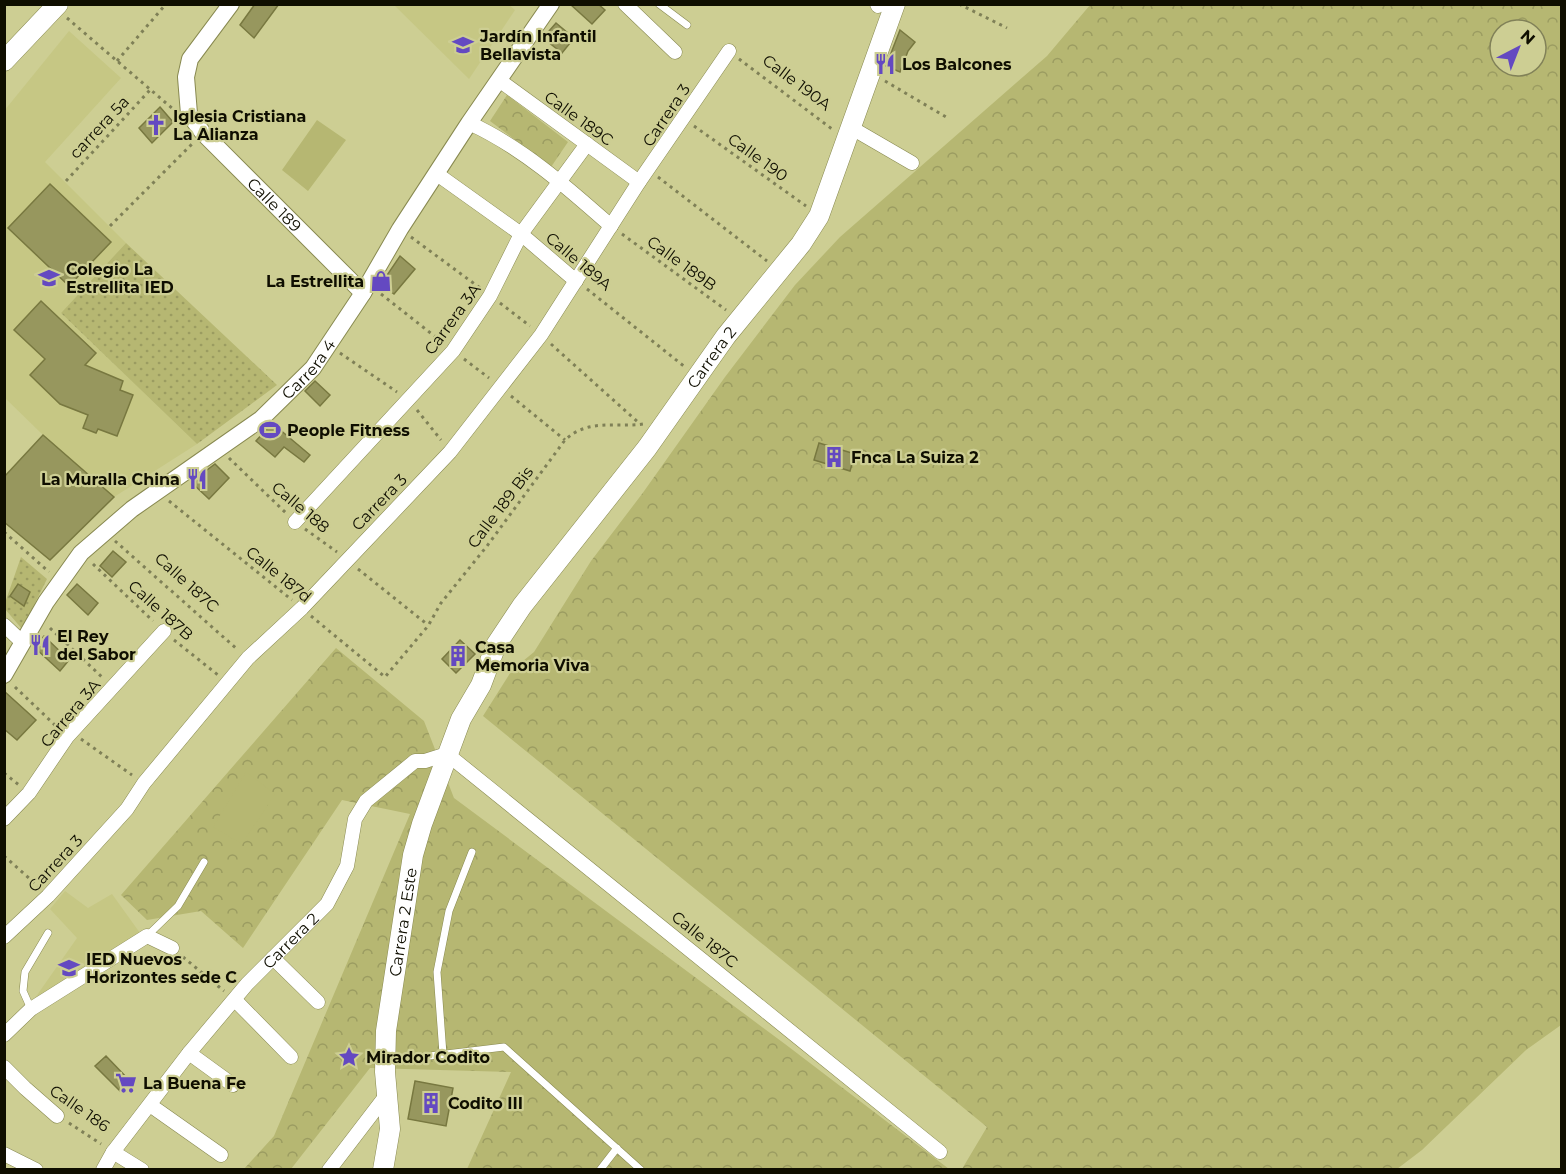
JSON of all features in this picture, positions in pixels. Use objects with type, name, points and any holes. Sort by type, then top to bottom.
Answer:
[{"type":"main road","name":"Carrera 2","points":[[481,685],[496,645],[522,606],[673,413],[739,319],[801,244],[819,216],[871,72],[883,5]]},
{"type":"main road","points":[[4,61],[57,6]]},
{"type":"main road","name":"Carrera 2 Este","points":[[383,1170],[387,1158],[390,1129],[385,1061],[387,1030],[413,855],[422,824],[461,719],[481,685]]},
{"type":"street","points":[[189,109],[186,77],[190,60],[231,4]]},
{"type":"street","name":"Carrera 4","points":[[8,680],[22,642],[60,581],[81,553],[132,509],[261,419],[313,369],[469,123],[551,4]]},
{"type":"street","points":[[625,4],[675,52]]},
{"type":"street","name":"Carrera 3","points":[[4,937],[48,896],[127,809],[144,783],[248,658],[302,608],[450,452],[542,335],[639,182],[729,51]]},
{"type":"street","name":"Calle 189C","points":[[499,80],[639,182]]},
{"type":"street","name":"Calle 189","points":[[189,109],[203,133],[366,288]]},
{"type":"street","points":[[469,123],[485,130],[560,181],[611,226]]},
{"type":"street","points":[[848,133],[912,163]]},
{"type":"street","name":"Carrera 3A","points":[[295,522],[453,351],[490,296],[521,234],[587,144]]},
{"type":"street","name":"Calle 189A","points":[[437,174],[521,234],[576,281]]},
{"type":"street","points":[[4,625],[22,642]]},
{"type":"street","name":"Carrera 3A","points":[[4,819],[29,793],[69,735],[164,631]]},
{"type":"street","name":"Carrera 2","points":[[102,1170],[113,1152],[189,1053],[247,984],[327,904],[347,866],[355,819],[366,801],[416,761],[425,761],[447,754]]},
{"type":"street","name":"Calle 187C","points":[[447,754],[940,1152]]},
{"type":"street","points":[[4,1035],[31,1009],[147,936],[172,948]]},
{"type":"street","points":[[273,958],[318,1002]]},
{"type":"street","points":[[235,1000],[291,1057]]},
{"type":"street","points":[[189,1053],[233,1085]]},
{"type":"street","name":"Calle 186","points":[[4,1067],[57,1116]]},
{"type":"street","points":[[329,1170],[388,1093]]},
{"type":"street","points":[[150,1105],[220,1155]]},
{"type":"street","name":"Calle 186","points":[[113,1152],[142,1170]]},
{"type":"street","points":[[4,1154],[37,1169]]},
{"type":"lane","points":[[659,4],[687,25]]},
{"type":"lane","points":[[443,1054],[437,972],[449,910],[472,852]]},
{"type":"lane","points":[[147,936],[178,906],[204,862]]},
{"type":"lane","points":[[31,1009],[23,991],[25,972],[48,933]]},
{"type":"lane","points":[[385,1061],[504,1047],[640,1170]]},
{"type":"lane","points":[[600,1170],[617,1149]]},
{"type":"path","points":[[117,61],[166,4]]},
{"type":"path","points":[[959,4],[1007,28]]},
{"type":"path","points":[[57,6],[172,109],[189,109]]},
{"type":"path","name":"Calle 190A","points":[[729,51],[848,133]]},
{"type":"path","points":[[871,72],[946,117]]},
{"type":"path","name":"carrera 5a","points":[[66,181],[150,90]]},
{"type":"path","name":"Calle 190","points":[[683,118],[819,216]]},
{"type":"path","points":[[110,226],[203,133]]},
{"type":"path","points":[[648,169],[780,271]]},
{"type":"path","name":"Calle 189B","points":[[611,226],[739,319]]},
{"type":"path","points":[[400,229],[542,335],[641,425]]},
{"type":"path","name":"Calle 189A","points":[[576,281],[697,377]]},
{"type":"path","points":[[366,288],[501,387],[566,440]]},
{"type":"path","name":"Calle 189 Bis","points":[[385,677],[428,626],[441,603],[573,432],[596,425],[641,425],[673,413]]},
{"type":"path","name":"Calle 188","points":[[219,448],[295,522],[347,559],[428,626]]},
{"type":"path","name":"Calle 187d","points":[[157,492],[385,677]]},
{"type":"path","points":[[4,532],[60,581]]},
{"type":"path","name":"Calle 187C","points":[[105,532],[248,658]]},
{"type":"path","name":"Calle 187B","points":[[81,553],[164,631],[228,683]]},
{"type":"path","points":[[38,616],[113,688]]},
{"type":"path","points":[[8,680],[69,735],[144,783]]},
{"type":"path","points":[[4,772],[29,793]]},
{"type":"path","points":[[4,856],[48,896]]},
{"type":"path","points":[[172,948],[235,1000]]},
{"type":"path","name":"Calle 186","points":[[57,1116],[113,1152]]},
{"type":"shaded area","name":"Jardín Infantil Bellavista","points":[[508,4],[515,10],[469,79],[394,5]]},
{"type":"shaded area","name":"Colegio La Estrellita IED","points":[[69,31],[121,78],[45,162],[126,243],[61,313],[197,444],[114,497],[43,435],[5,398],[4,111]]},
{"type":"shaded area","name":"IED Nuevos Horizontes sede C","points":[[65,891],[88,908],[112,894],[140,933],[35,998],[77,938],[50,909]]},
{"type":"green space","points":[[1090,5],[1561,5],[1561,1025],[1526,1050],[1422,1150],[1397,1169],[962,1169],[987,1127],[483,716],[512,670],[534,652],[591,561],[725,377],[795,285],[840,237],[1047,56]]},
{"type":"green space","points":[[507,95],[568,142],[551,167],[490,121]]},
{"type":"green space","points":[[317,120],[346,140],[308,191],[282,170]]},
{"type":"green space","points":[[126,243],[277,385],[197,444],[61,313]]},
{"type":"green space","points":[[21,557],[47,579],[22,629],[5,609],[4,601]]},
{"type":"green space","points":[[336,648],[424,721],[454,798],[949,1169],[467,1169],[511,1072],[370,1068],[291,1169],[244,1169],[274,1136],[410,814],[342,800],[243,948],[201,911],[147,920],[121,895]]},
{"type":"green space","points":[[246,772],[275,794],[242,844],[213,827]]},
{"type":"building","points":[[255,4],[279,4],[254,38],[240,25]]},
{"type":"building","points":[[570,4],[598,4],[605,10],[592,24]]},
{"type":"building","points":[[556,23],[574,38],[562,53],[543,38]]},
{"type":"building","points":[[900,30],[915,42],[908,51],[900,72],[886,66]]},
{"type":"building","name":"Iglesia Cristiana La Alianza","points":[[160,107],[173,122],[152,143],[139,128]]},
{"type":"building","points":[[50,184],[111,242],[69,286],[8,228]]},
{"type":"building","points":[[400,256],[415,269],[394,294],[381,284]]},
{"type":"building","points":[[41,301],[96,353],[85,365],[123,381],[120,390],[133,395],[117,436],[98,429],[96,433],[83,428],[88,415],[60,404],[30,375],[45,359],[14,330]]},
{"type":"building","points":[[315,381],[330,395],[320,406],[305,391]]},
{"type":"building","points":[[272,423],[310,455],[304,462],[284,447],[275,457],[256,441]]},
{"type":"building","points":[[43,435],[114,497],[50,560],[4,522],[4,477]]},
{"type":"building","name":"Fnca La Suiza 2","points":[[819,443],[855,454],[850,471],[814,460]]},
{"type":"building","points":[[215,464],[229,478],[209,499],[191,482]]},
{"type":"building","points":[[113,551],[126,562],[112,577],[100,566]]},
{"type":"building","points":[[18,584],[30,592],[24,606],[10,596]]},
{"type":"building","points":[[77,584],[98,603],[88,615],[67,595]]},
{"type":"building","points":[[44,636],[69,660],[60,671],[34,647]]},
{"type":"building","name":"Casa Memoria Viva","points":[[460,640],[475,654],[456,673],[442,659]]},
{"type":"building","points":[[4,691],[36,720],[17,740],[4,729]]},
{"type":"building","points":[[106,1056],[130,1081],[120,1091],[95,1066]]},
{"type":"building","name":"Codito III","points":[[415,1081],[453,1088],[446,1126],[408,1119]]},
{"type":"place","name":"Jardín Infantil Bellavista","points":[[463,45]]},
{"type":"place","name":"Los Balcones","points":[[885,64]]},
{"type":"place","name":"Iglesia Cristiana La Alianza","points":[[156,125]]},
{"type":"place","name":"Colegio La Estrellita IED","points":[[49,278]]},
{"type":"place","name":"La Estrellita","points":[[381,281]]},
{"type":"place","name":"People Fitness","points":[[270,430]]},
{"type":"place","name":"Fnca La Suiza 2","points":[[834,457]]},
{"type":"place","name":"La Muralla China","points":[[197,479]]},
{"type":"place","name":"El Rey del Sabor","points":[[40,645]]},
{"type":"place","name":"Casa Memoria Viva","points":[[458,656]]},
{"type":"place","name":"IED Nuevos Horizontes sede C","points":[[69,968]]},
{"type":"place","name":"Mirador Codito","points":[[349,1057]]},
{"type":"place","name":"La Buena Fe","points":[[126,1083]]},
{"type":"place","name":"Codito III","points":[[431,1103]]}]
